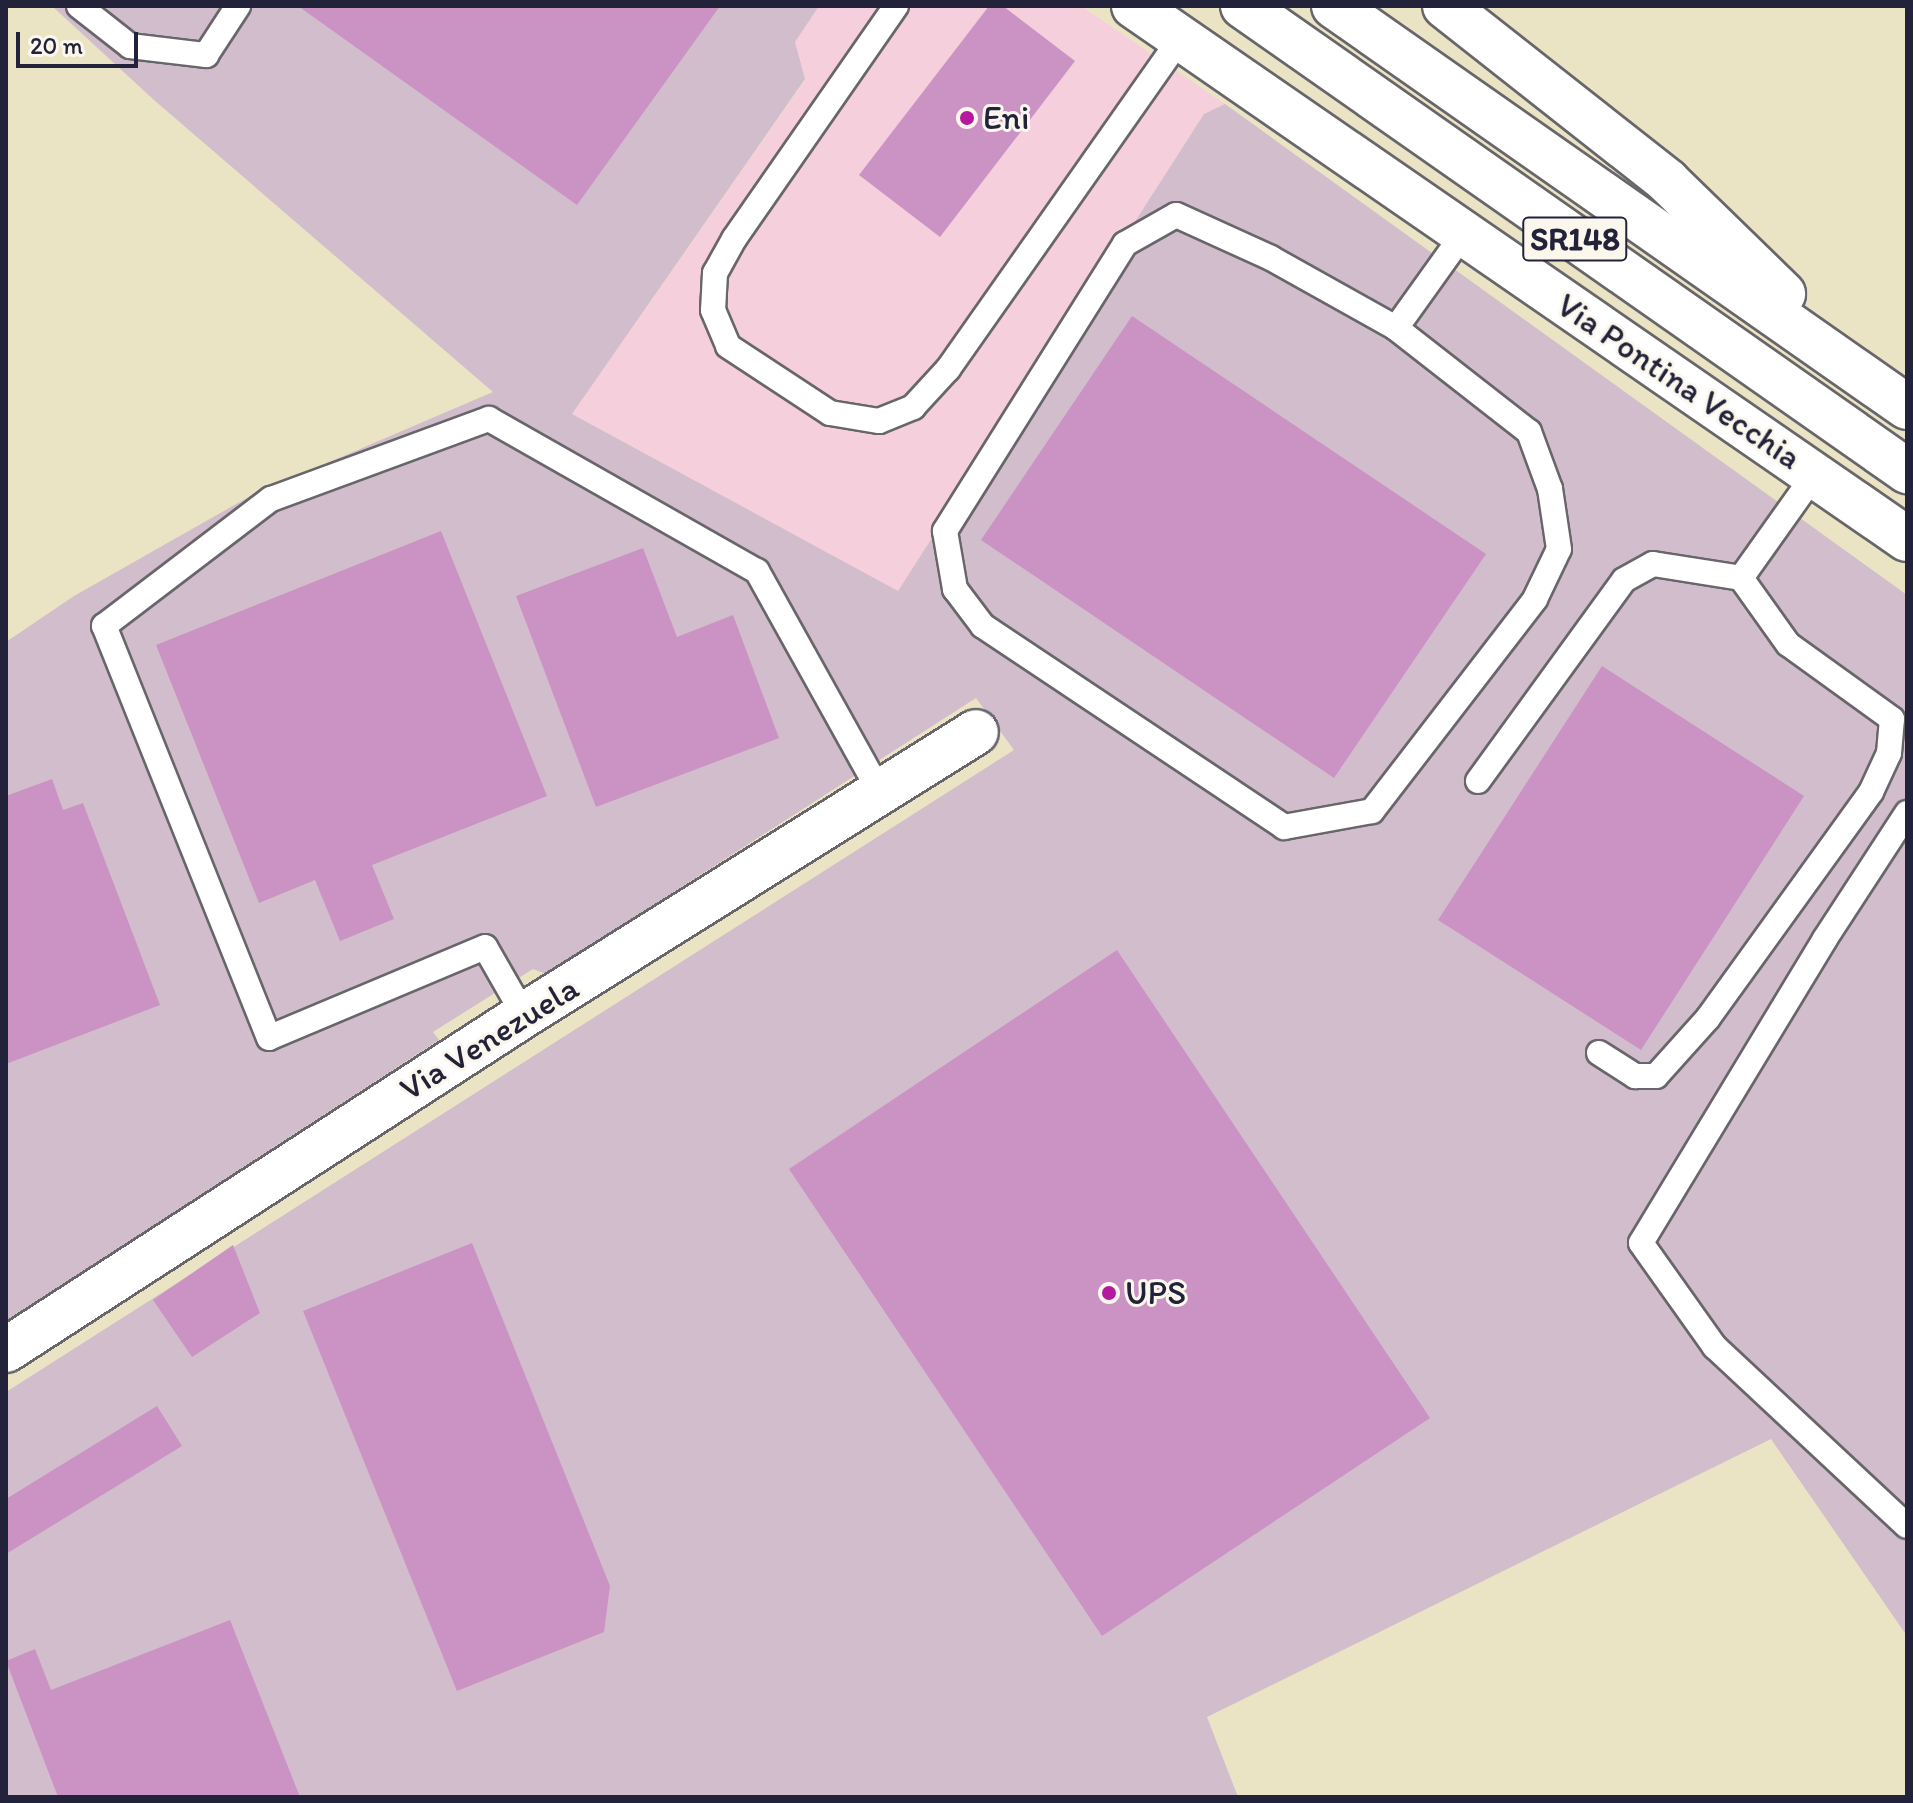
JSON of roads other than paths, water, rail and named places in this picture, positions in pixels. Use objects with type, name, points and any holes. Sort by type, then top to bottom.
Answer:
[{"type":"main road","name":"Via Pontina Vecchia","points":[[1134,6],[1907,539]]},
{"type":"main road","name":"SR148","points":[[1243,6],[1907,471]]},
{"type":"main road","name":"SR148","points":[[1334,6],[1891,396]]},
{"type":"main road","points":[[1445,6],[1667,181],[1891,396]]},
{"type":"main road","name":"Via Venezuela","points":[[6,1350],[524,1015],[882,796],[976,732]]},
{"type":"lane","points":[[79,6],[130,46],[206,55],[238,6]]},
{"type":"lane","points":[[896,6],[734,239],[715,273],[713,310],[728,346],[830,413],[879,421],[913,407],[948,369],[1181,38]]},
{"type":"lane","points":[[1176,215],[1271,258],[1396,328],[1529,432],[1550,489],[1559,549],[1535,599],[1372,811],[1284,827],[983,626],[955,589],[945,531],[1125,244],[1176,215]]},
{"type":"lane","points":[[1396,328],[1464,233]]},
{"type":"lane","points":[[524,1015],[485,947],[269,1038],[104,626],[271,499],[489,419],[757,571],[882,796]]},
{"type":"lane","points":[[1741,578],[1815,474]]},
{"type":"lane","points":[[1478,781],[1624,580],[1653,564],[1741,578],[1788,644],[1892,719],[1889,753],[1871,792],[1708,1018],[1656,1076],[1635,1076],[1599,1053]]},
{"type":"lane","points":[[1907,813],[1825,939],[1641,1243],[1715,1347],[1907,1526]]},
{"type":"place","name":"Eni","points":[[967,118]]},
{"type":"place","name":"UPS","points":[[1109,1293]]}]
